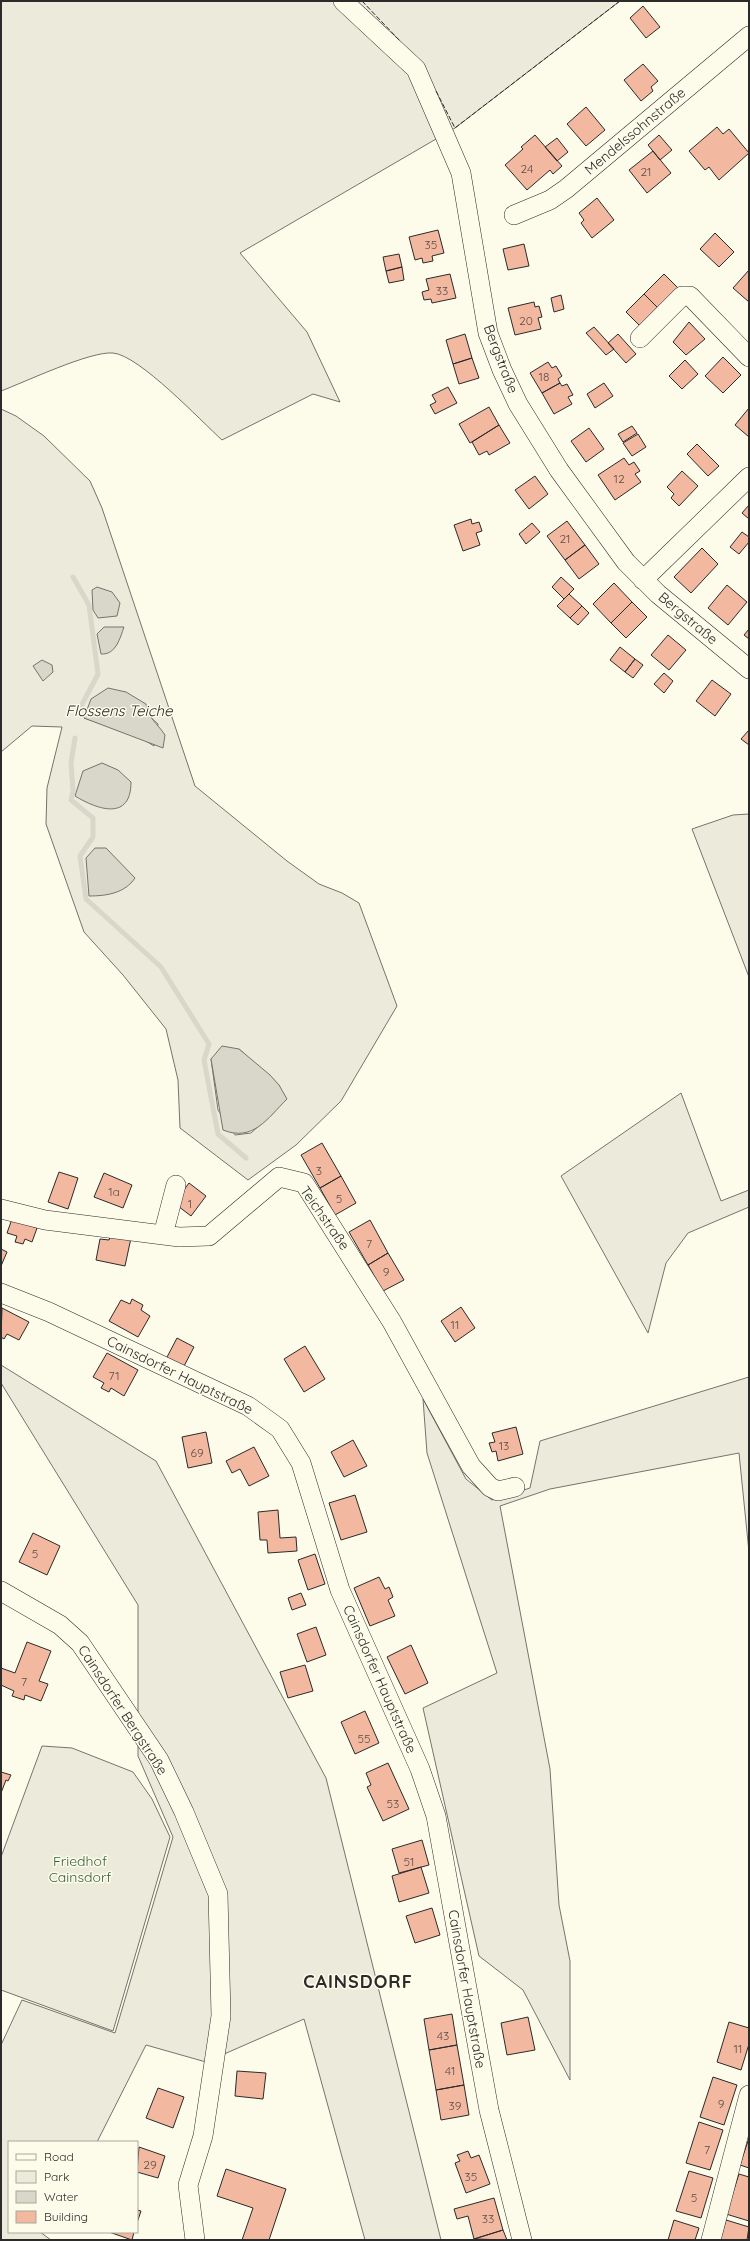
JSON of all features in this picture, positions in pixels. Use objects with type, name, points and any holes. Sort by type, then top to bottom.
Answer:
[{"type":"street","name":"Bergstraße","points":[[343,1],[416,69],[461,173],[488,333],[502,370],[518,404],[559,470],[626,562],[643,580],[749,669]]},
{"type":"street","name":"Mendelssohnstraße","points":[[514,215],[550,200],[566,190],[749,36]]},
{"type":"street","points":[[640,338],[682,296],[690,296],[749,357]]},
{"type":"street","points":[[643,580],[749,476]]},
{"type":"street","name":"Teichstraße","points":[[1,1209],[45,1220],[163,1235],[209,1236],[279,1177],[304,1183],[392,1322],[471,1466],[490,1487],[498,1491],[515,1487]]},
{"type":"street","points":[[163,1235],[176,1184]]},
{"type":"street","name":"Cainsdorfer Hauptstraße","points":[[1,1293],[49,1312],[248,1406],[280,1429],[301,1463],[340,1590],[420,1769],[436,1816],[489,2110],[522,2240]]},
{"type":"street","name":"Cainsdorfer Bergstraße","points":[[1,1591],[60,1625],[80,1643],[159,1760],[184,1812],[218,1894],[222,2016],[203,2136],[188,2185],[195,2240]]},
{"type":"street","points":[[711,2240],[749,2095]]},
{"type":"green space","points":[[1,1],[620,1],[455,128],[240,253],[307,332],[340,402],[313,394],[222,440],[153,376],[138,365],[113,353],[89,357],[74,362],[1,391]]},
{"type":"green space","points":[[1,409],[16,416],[44,436],[90,481],[102,508],[195,786],[287,861],[319,884],[342,893],[359,903],[397,1006],[341,1101],[296,1145],[248,1180],[180,1128],[178,1080],[166,1029],[123,975],[84,932],[46,824],[47,788],[62,727],[32,726],[1,752]],"holes":[[[148,715],[158,724],[154,746],[141,738],[84,718]],[[239,1049],[279,1085],[272,1114],[251,1133],[235,1135],[218,1110],[211,1059]]]},
{"type":"green space","points":[[749,814],[749,977],[692,829],[733,815]]},
{"type":"green space","points":[[681,1093],[721,1201],[749,1190],[749,1207],[688,1233],[666,1263],[648,1333],[561,1176]]},
{"type":"green space","points":[[1,1365],[156,1461],[326,1778],[441,2240],[365,2240],[304,2019],[206,2062],[146,2045],[98,2141],[8,2141],[8,2233],[41,2233],[51,2240],[1,2240],[1,2045],[22,2000],[115,2033],[173,1837],[138,1756],[138,1605],[1,1383]]},
{"type":"green space","points":[[749,1377],[749,1552],[739,1453],[550,1489],[500,1506],[550,1769],[559,1905],[570,1961],[570,2080],[523,1990],[479,1956],[423,1708],[497,1673],[427,1453],[423,1399],[466,1479],[492,1500],[530,1488],[540,1441]]},
{"type":"green space","name":"Friedhof Cainsdorf","points":[[42,1746],[72,1748],[133,1772],[152,1799],[170,1837],[113,2031],[1,1990],[1,1857]]},
{"type":"water","points":[[97,587],[112,592],[120,603],[117,616],[98,618],[93,610],[92,590]]},
{"type":"water","points":[[104,627],[124,627],[119,641],[114,649],[106,654],[101,654],[97,634]]},
{"type":"water","points":[[42,660],[52,665],[53,672],[43,681],[33,666]]},
{"type":"water","name":"Flossens Teiche","points":[[108,688],[126,692],[146,704],[151,717],[165,735],[163,748],[84,718],[91,699]]},
{"type":"water","points":[[102,763],[118,770],[131,782],[130,794],[125,803],[119,807],[112,809],[103,808],[75,796],[83,771]]},
{"type":"water","points":[[95,848],[106,848],[135,878],[131,883],[115,893],[89,896],[86,858]]},
{"type":"water","points":[[222,1046],[239,1049],[270,1075],[279,1085],[287,1099],[266,1121],[251,1131],[234,1133],[223,1130],[211,1059]]},
{"type":"building","points":[[643,6],[660,27],[646,38],[630,18]]},
{"type":"building","points":[[643,64],[658,81],[651,87],[653,91],[641,101],[624,80]]},
{"type":"building","points":[[586,107],[605,130],[586,146],[567,124]]},
{"type":"building","points":[[717,127],[723,134],[729,129],[749,153],[719,180],[709,167],[705,170],[689,151]]},
{"type":"building","points":[[535,135],[562,166],[553,174],[550,170],[527,190],[505,165],[523,149],[521,147]]},
{"type":"building","points":[[659,135],[672,150],[660,160],[648,145]]},
{"type":"building","points":[[557,138],[568,152],[557,161],[545,147]]},
{"type":"building","points":[[653,151],[671,173],[647,193],[629,170]]},
{"type":"building","points":[[597,198],[614,220],[592,238],[581,223],[584,220],[579,213]]},
{"type":"building","points":[[438,230],[444,253],[432,256],[433,261],[423,263],[422,258],[415,260],[409,237]]},
{"type":"building","points":[[715,233],[734,252],[719,267],[700,249]]},
{"type":"building","points":[[524,244],[529,266],[508,270],[503,249]]},
{"type":"building","points":[[399,254],[402,267],[386,271],[383,257]]},
{"type":"building","points":[[402,267],[404,280],[389,283],[386,271]]},
{"type":"building","points":[[749,270],[749,302],[733,288]]},
{"type":"building","points":[[450,274],[456,298],[432,303],[431,299],[424,300],[422,292],[429,290],[426,279]]},
{"type":"building","points":[[664,274],[680,290],[660,310],[644,294]]},
{"type":"building","points":[[644,294],[660,310],[642,328],[626,312]]},
{"type":"building","points":[[561,295],[564,309],[554,312],[551,298]]},
{"type":"building","points":[[534,302],[535,307],[539,306],[542,317],[538,318],[541,329],[515,335],[508,308]]},
{"type":"building","points":[[689,322],[705,339],[686,355],[673,342]]},
{"type":"building","points":[[594,327],[614,349],[606,355],[586,333]]},
{"type":"building","points":[[465,334],[472,358],[453,364],[446,340]]},
{"type":"building","points":[[618,334],[636,354],[626,363],[608,343]]},
{"type":"building","points":[[723,357],[741,375],[723,393],[705,376]]},
{"type":"building","points":[[472,358],[479,378],[459,384],[453,364]]},
{"type":"building","points":[[685,360],[698,374],[682,389],[669,376]]},
{"type":"building","points":[[548,362],[552,368],[556,366],[562,376],[558,379],[560,383],[542,393],[530,373]]},
{"type":"building","points":[[560,383],[562,386],[567,384],[573,395],[568,397],[572,404],[554,414],[542,393]]},
{"type":"building","points":[[604,383],[613,396],[595,408],[587,394]]},
{"type":"building","points":[[448,387],[457,403],[435,414],[430,405],[436,402],[432,395]]},
{"type":"building","points":[[489,407],[499,425],[470,443],[459,424]]},
{"type":"building","points":[[749,408],[749,437],[735,425]]},
{"type":"building","points":[[499,425],[510,443],[489,455],[487,451],[479,455],[472,442]]},
{"type":"building","points":[[632,426],[637,433],[623,442],[618,434]]},
{"type":"building","points":[[589,428],[604,449],[586,462],[571,441]]},
{"type":"building","points":[[638,434],[646,447],[632,456],[623,443]]},
{"type":"building","points":[[697,444],[719,466],[708,476],[687,454]]},
{"type":"building","points":[[624,458],[629,465],[634,462],[640,471],[635,474],[641,482],[615,500],[598,475]]},
{"type":"building","points":[[682,471],[698,486],[679,506],[671,498],[674,494],[667,487]]},
{"type":"building","points":[[535,476],[548,494],[529,509],[515,490]]},
{"type":"building","points":[[749,505],[749,519],[742,513]]},
{"type":"building","points":[[471,519],[472,524],[479,522],[482,531],[476,533],[480,545],[463,551],[454,525]]},
{"type":"building","points":[[567,521],[585,545],[565,560],[547,536]]},
{"type":"building","points":[[532,523],[540,532],[526,544],[519,534]]},
{"type":"building","points":[[742,532],[749,537],[749,542],[739,554],[730,547]]},
{"type":"building","points":[[585,545],[599,564],[579,579],[565,560]]},
{"type":"building","points":[[702,548],[718,564],[691,593],[674,577]]},
{"type":"building","points":[[561,577],[574,589],[564,599],[552,587]]},
{"type":"building","points":[[614,583],[632,602],[611,623],[593,604]]},
{"type":"building","points":[[727,585],[747,602],[728,625],[708,608]]},
{"type":"building","points":[[569,594],[582,606],[570,618],[557,606]]},
{"type":"building","points":[[632,602],[647,617],[626,638],[611,623]]},
{"type":"building","points":[[582,606],[589,613],[578,625],[570,618]]},
{"type":"building","points":[[749,629],[749,639],[744,635]]},
{"type":"building","points":[[668,635],[686,650],[669,670],[651,655]]},
{"type":"building","points":[[620,647],[635,659],[625,672],[610,660]]},
{"type":"building","points":[[635,659],[643,665],[633,678],[625,672]]},
{"type":"building","points":[[664,673],[673,681],[664,693],[654,684]]},
{"type":"building","points":[[712,680],[731,694],[715,716],[696,701]]},
{"type":"building","points":[[749,730],[749,745],[741,739]]},
{"type":"building","points":[[322,1143],[341,1176],[320,1188],[301,1155]]},
{"type":"building","points":[[59,1172],[78,1178],[68,1209],[48,1202]]},
{"type":"building","points":[[104,1173],[132,1185],[123,1208],[94,1197]]},
{"type":"building","points":[[341,1176],[356,1203],[335,1215],[320,1188]]},
{"type":"building","points":[[189,1183],[206,1196],[191,1216],[174,1203]]},
{"type":"building","points":[[12,1219],[37,1228],[32,1242],[25,1239],[23,1244],[15,1242],[17,1236],[7,1233]]},
{"type":"building","points":[[370,1220],[388,1253],[368,1265],[349,1232]]},
{"type":"building","points":[[111,1234],[131,1238],[125,1266],[96,1260],[100,1239],[109,1240]]},
{"type":"building","points":[[1,1249],[7,1252],[1,1266]]},
{"type":"building","points":[[388,1253],[404,1280],[383,1291],[368,1265]]},
{"type":"building","points":[[132,1299],[143,1305],[141,1310],[150,1316],[138,1337],[109,1321],[121,1300],[130,1304]]},
{"type":"building","points":[[461,1307],[475,1328],[455,1342],[441,1321]]},
{"type":"building","points":[[2,1308],[29,1322],[19,1340],[7,1334],[4,1339],[1,1337]]},
{"type":"building","points":[[177,1338],[194,1347],[183,1368],[166,1359]]},
{"type":"building","points":[[305,1346],[325,1379],[304,1392],[284,1359]]},
{"type":"building","points":[[107,1353],[138,1370],[124,1396],[111,1388],[109,1392],[101,1388],[104,1383],[93,1377]]},
{"type":"building","points":[[516,1427],[523,1454],[498,1461],[496,1451],[492,1452],[489,1443],[495,1442],[492,1433]]},
{"type":"building","points":[[206,1432],[212,1463],[188,1468],[182,1437]]},
{"type":"building","points":[[353,1440],[367,1466],[344,1477],[331,1452]]},
{"type":"building","points":[[254,1447],[269,1476],[249,1486],[240,1469],[232,1473],[226,1461]]},
{"type":"building","points":[[355,1495],[367,1532],[341,1540],[329,1503]]},
{"type":"building","points":[[278,1510],[280,1538],[296,1537],[297,1551],[268,1553],[267,1540],[260,1540],[258,1512]]},
{"type":"building","points":[[33,1533],[60,1546],[47,1575],[19,1562]]},
{"type":"building","points":[[315,1554],[325,1584],[308,1590],[298,1560]]},
{"type":"building","points":[[379,1577],[385,1589],[389,1587],[393,1597],[388,1600],[395,1616],[370,1626],[354,1588]]},
{"type":"building","points":[[301,1593],[306,1605],[292,1610],[288,1598]]},
{"type":"building","points":[[316,1627],[326,1655],[307,1662],[297,1634]]},
{"type":"building","points":[[27,1642],[51,1651],[39,1681],[48,1684],[41,1701],[25,1695],[24,1700],[12,1696],[14,1691],[1,1685],[1,1668],[15,1673]]},
{"type":"building","points":[[411,1645],[428,1683],[405,1694],[387,1657]]},
{"type":"building","points":[[305,1665],[313,1691],[288,1698],[280,1672]]},
{"type":"building","points":[[365,1711],[379,1743],[355,1754],[341,1722]]},
{"type":"building","points":[[388,1763],[409,1809],[383,1821],[367,1787],[371,1785],[366,1773]]},
{"type":"building","points":[[1,1772],[11,1775],[8,1781],[6,1780],[1,1793]]},
{"type":"building","points":[[422,1840],[429,1865],[399,1873],[392,1849]]},
{"type":"building","points":[[421,1867],[429,1893],[399,1902],[392,1876]]},
{"type":"building","points":[[432,1908],[440,1935],[415,1943],[406,1916]]},
{"type":"building","points":[[452,2014],[457,2045],[429,2050],[424,2019]]},
{"type":"building","points":[[528,2017],[535,2050],[507,2055],[501,2023]]},
{"type":"building","points":[[729,2022],[749,2028],[749,2044],[741,2070],[717,2062]]},
{"type":"building","points":[[457,2045],[464,2085],[436,2090],[429,2050]]},
{"type":"building","points":[[237,2071],[266,2073],[263,2099],[235,2096]]},
{"type":"building","points":[[713,2077],[737,2085],[724,2125],[700,2117]]},
{"type":"building","points":[[464,2085],[469,2115],[441,2120],[436,2090]]},
{"type":"building","points":[[158,2088],[184,2097],[173,2128],[146,2118]]},
{"type":"building","points":[[699,2122],[723,2130],[710,2170],[686,2163]]},
{"type":"building","points":[[749,2138],[749,2168],[740,2165]]},
{"type":"building","points":[[139,2147],[165,2156],[158,2178],[138,2172]]},
{"type":"building","points":[[468,2151],[471,2158],[479,2155],[490,2184],[466,2193],[455,2163],[460,2161],[457,2155]]},
{"type":"building","points":[[226,2169],[286,2189],[269,2240],[242,2240],[253,2208],[217,2196]]},
{"type":"building","points":[[689,2171],[713,2178],[701,2218],[676,2211]]},
{"type":"building","points":[[739,2174],[749,2177],[749,2221],[726,2214]]},
{"type":"building","points":[[494,2198],[503,2230],[474,2239],[468,2216],[457,2219],[454,2209]]},
{"type":"building","points":[[138,2210],[141,2211],[138,2220]]},
{"type":"building","points":[[674,2220],[699,2228],[695,2240],[668,2240]]},
{"type":"building","points":[[726,2220],[749,2227],[747,2240],[720,2240]]},
{"type":"building","points":[[503,2230],[507,2240],[474,2239]]},
{"type":"building","points":[[112,2233],[134,2233],[132,2240]]},
{"type":"waterway","points":[[73,577],[89,605],[98,674],[78,712]]},
{"type":"waterway","points":[[75,738],[71,763],[73,791],[71,800],[93,818],[93,837],[80,856],[86,899],[161,967],[209,1044],[204,1060],[218,1134],[246,1158]]},
{"type":"fence","points":[[362,1],[400,41]]},
{"type":"fence","points":[[436,91],[455,128],[620,1]]},
{"type":"district","name":"CAINSDORF","points":[[358,1981]]}]
